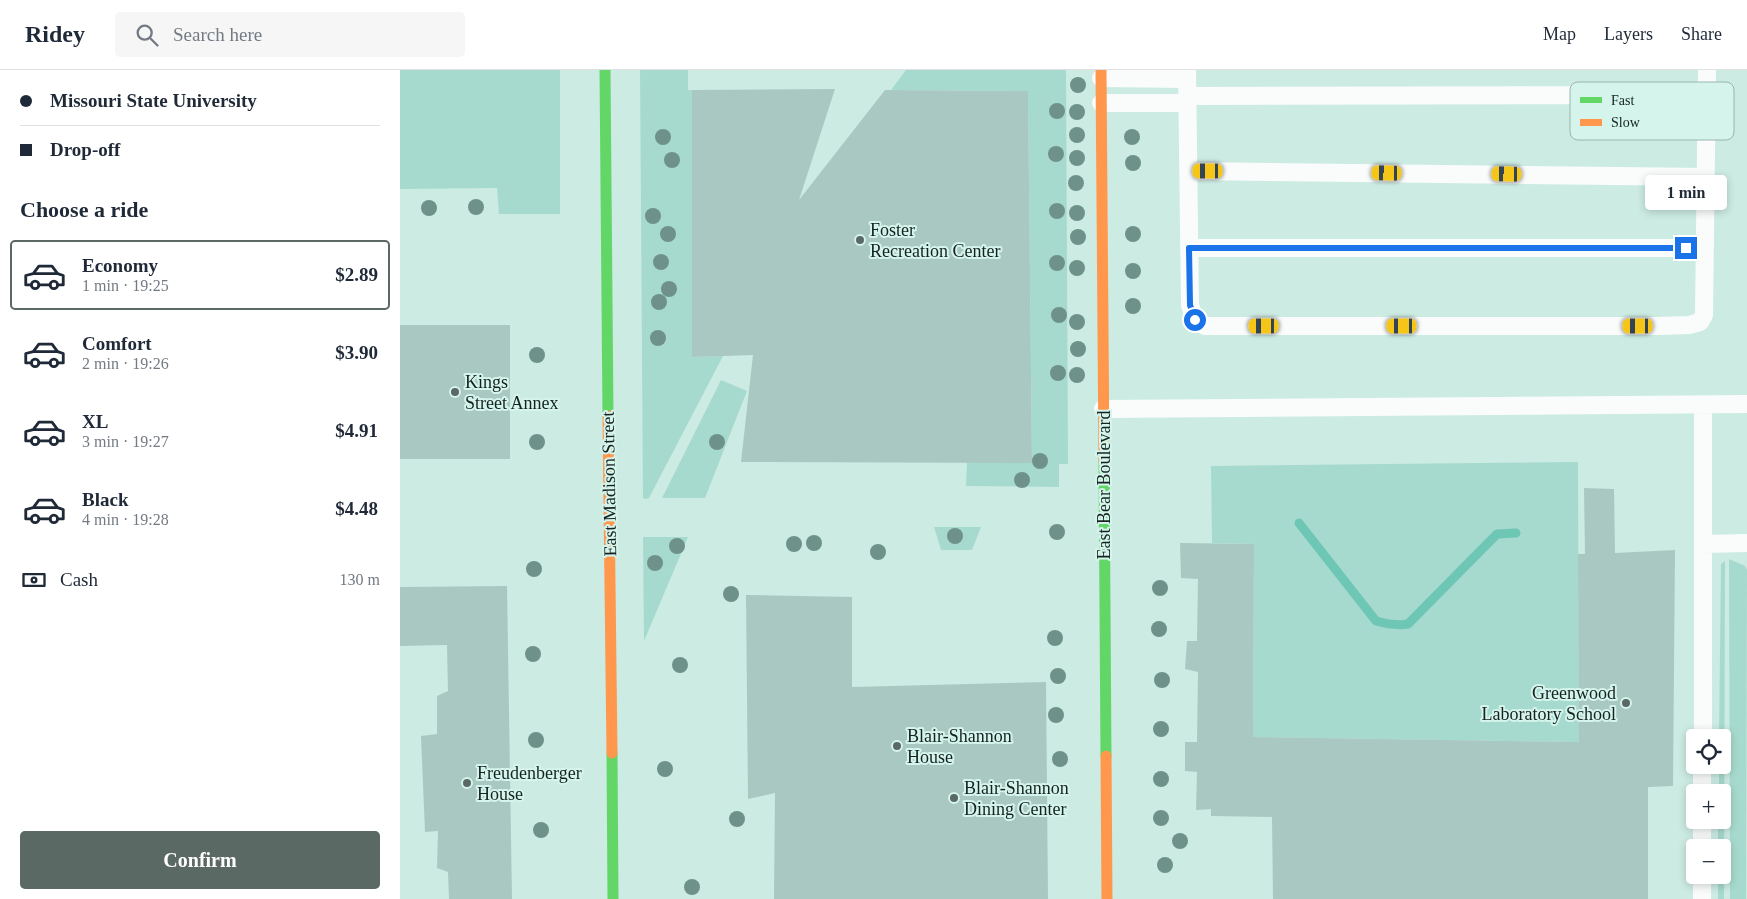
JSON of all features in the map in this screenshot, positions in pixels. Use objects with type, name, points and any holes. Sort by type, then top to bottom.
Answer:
[{"type":"street","name":"East Madison Street","points":[[605,70],[613,899]]},
{"type":"street","name":"East Bear Boulevard","points":[[1101,74],[1107,899]]},
{"type":"lane","points":[[1101,74],[1187,87],[1570,93]]},
{"type":"lane","points":[[1101,103],[1187,87]]},
{"type":"lane","points":[[1187,87],[1190,305],[1195,320],[1205,326],[1657,326],[1689,325],[1700,322],[1704,315],[1705,306],[1706,140]]},
{"type":"lane","points":[[1188,171],[1706,177]]},
{"type":"lane","points":[[1189,248],[1705,248]]},
{"type":"lane","points":[[1103,409],[1747,404]]},
{"type":"lane","points":[[1702,729],[1703,405]]},
{"type":"lane","points":[[1703,544],[1747,543]]},
{"type":"lane","points":[[1702,884],[1702,899]]},
{"type":"shaded area","points":[[400,70],[1747,70],[1747,899],[400,899]]},
{"type":"shaded area","points":[[400,70],[560,70],[560,214],[499,214],[497,188],[400,189]]},
{"type":"shaded area","points":[[640,70],[688,70],[688,90],[692,90],[692,357],[723,356],[649,498],[646,499],[643,498]]},
{"type":"shaded area","points":[[906,70],[1066,70],[1068,464],[1059,464],[1059,487],[966,486],[967,462],[1032,462],[1028,91],[891,90]]},
{"type":"shaded area","points":[[721,380],[747,391],[705,498],[662,498]]},
{"type":"shaded area","points":[[1578,462],[1579,742],[1253,737],[1254,544],[1212,543],[1211,466]]},
{"type":"shaded area","points":[[934,527],[981,527],[972,550],[941,550]]},
{"type":"shaded area","points":[[643,537],[688,537],[644,641]]},
{"type":"shaded area","points":[[1729,559],[1745,566],[1747,570],[1746,899],[1730,899]]},
{"type":"shaded area","points":[[1725,561],[1725,729],[1719,729],[1721,564]]},
{"type":"shaded area","points":[[1719,774],[1724,774],[1724,784],[1719,784]]},
{"type":"shaded area","points":[[1718,829],[1724,829],[1724,839],[1718,839]]},
{"type":"shaded area","points":[[1718,884],[1724,884],[1724,899],[1718,899]]},
{"type":"building","name":"Foster Recreation Center","points":[[835,89],[799,200],[885,90],[1028,91],[1032,463],[741,462],[753,355],[692,357],[692,90]]},
{"type":"building","name":"Kings Street Annex","points":[[400,325],[510,325],[510,459],[400,459]]},
{"type":"building","name":"Greenwood Laboratory School","points":[[1584,488],[1614,489],[1615,553],[1675,550],[1673,786],[1648,787],[1648,899],[1273,899],[1272,817],[1211,816],[1211,809],[1196,810],[1197,772],[1185,771],[1185,742],[1197,742],[1198,672],[1185,669],[1187,641],[1197,641],[1198,579],[1181,578],[1180,543],[1254,544],[1253,737],[1579,742],[1578,554],[1585,554]]},
{"type":"building","name":"Freudenberger House","points":[[507,586],[512,899],[449,899],[448,872],[437,868],[438,831],[425,832],[421,736],[437,734],[437,696],[448,691],[447,645],[400,646],[400,587]]},
{"type":"building","name":"Blair-Shannon House","points":[[746,595],[852,597],[852,687],[1046,682],[1048,899],[774,899],[775,793],[748,799]]},
{"type":"waterway","points":[[1299,523],[1376,621],[1396,625],[1408,624],[1497,534],[1516,533]]},
{"type":"traffic: fast","points":[[605,70],[608,416]]},
{"type":"traffic: fast","points":[[1104,461],[1106,756]]},
{"type":"traffic: fast","points":[[612,753],[613,899]]},
{"type":"traffic: slow","points":[[1101,70],[1104,461]]},
{"type":"traffic: slow","points":[[608,416],[612,753]]},
{"type":"traffic: slow","points":[[1106,756],[1107,899]]},
{"type":"place","name":"Foster Recreation Center","points":[[860,240]]},
{"type":"place","name":"Kings Street Annex","points":[[455,392]]},
{"type":"place","name":"Greenwood Laboratory School","points":[[1626,703]]},
{"type":"place","name":"Blair-Shannon House","points":[[897,746]]},
{"type":"place","name":"Freudenberger House","points":[[467,783]]},
{"type":"place","name":"Blair-Shannon Dining Center","points":[[954,798]]},
{"type":"route","points":[[1195,320],[1190,305],[1189,248],[1686,248]]}]
